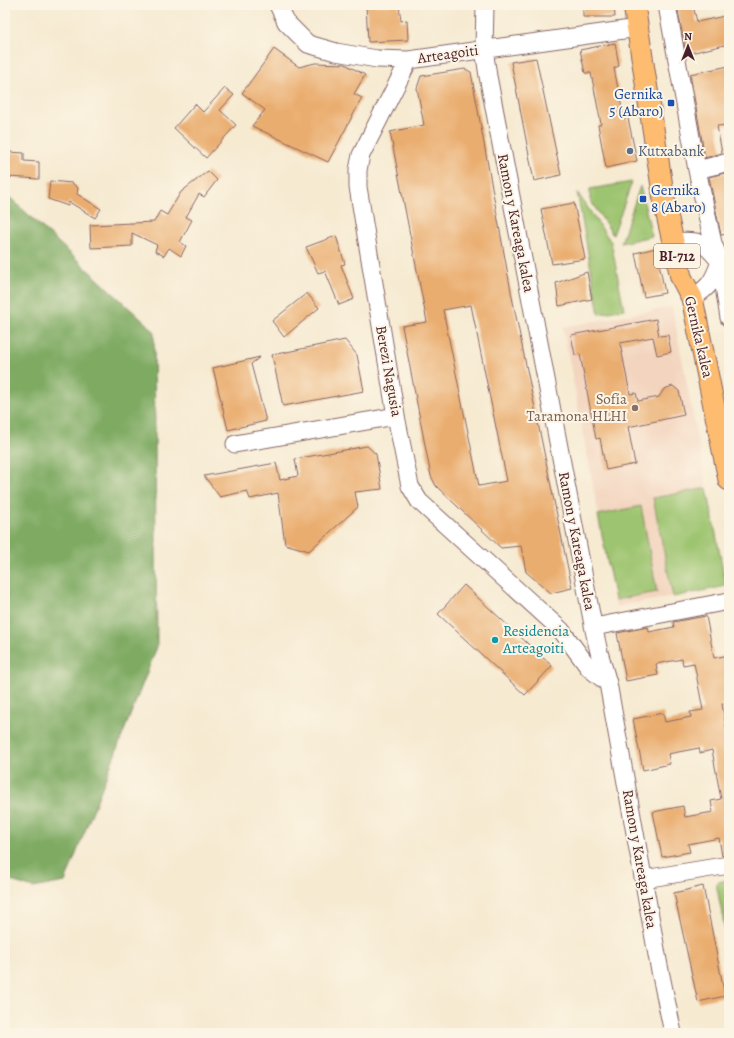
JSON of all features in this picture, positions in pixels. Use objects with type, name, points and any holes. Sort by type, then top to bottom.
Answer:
[{"type":"main road","name":"BI-712","points":[[634,5],[638,28]]},
{"type":"main road","name":"Gernika kalea","points":[[638,28],[673,242],[682,277],[692,298],[729,480]]},
{"type":"street","name":"Arteagoiti","points":[[278,5],[286,22],[308,44],[336,52],[377,59],[409,60],[638,28]]},
{"type":"street","name":"Ramon y Kareaga kalea","points":[[486,5],[484,49],[598,652],[608,682],[673,1033]]},
{"type":"street","points":[[667,5],[697,170],[713,243],[724,261],[729,318]]},
{"type":"street","name":"Berezi Nagusia","points":[[409,60],[360,156],[358,187],[396,416],[410,486],[419,501],[561,630]]},
{"type":"street","points":[[697,170],[729,162]]},
{"type":"street","points":[[673,242],[694,240],[707,246],[724,261]]},
{"type":"street","points":[[692,298],[704,291],[713,281],[724,261]]},
{"type":"street","points":[[235,444],[396,416]]},
{"type":"street","points":[[561,630],[574,636],[590,636],[594,627],[729,600]]},
{"type":"street","points":[[561,630],[588,668],[608,682]]},
{"type":"street","points":[[578,652],[591,656],[598,652]]},
{"type":"street","points":[[644,879],[729,865]]},
{"type":"street","points":[[659,1033],[667,1004]]},
{"type":"shaded area","name":"Sofía Taramona HLHI","points":[[672,307],[726,586],[616,607],[563,327]]},
{"type":"green space","points":[[632,182],[613,235],[590,200],[590,189]]},
{"type":"green space","points":[[640,186],[652,236],[621,243]]},
{"type":"green space","points":[[577,192],[611,242],[624,309],[599,314]]},
{"type":"green space","points":[[5,193],[154,331],[157,647],[65,882],[33,888],[5,879]]},
{"type":"green space","points":[[707,488],[726,586],[673,597],[653,498]]},
{"type":"green space","points":[[641,506],[657,592],[615,600],[598,515]]},
{"type":"green space","points":[[729,879],[729,950],[716,883]]},
{"type":"building","points":[[366,5],[399,5],[401,21],[407,20],[408,40],[368,42]]},
{"type":"building","points":[[583,5],[614,5],[615,17],[583,17]]},
{"type":"building","points":[[677,5],[693,5],[697,22],[729,15],[729,44],[686,54]]},
{"type":"building","points":[[615,43],[619,66],[614,68],[624,119],[628,118],[637,161],[606,168],[598,125],[601,124],[591,73],[585,73],[580,50]]},
{"type":"building","points":[[274,49],[299,67],[315,63],[345,64],[365,75],[354,94],[362,98],[328,162],[252,126],[265,110],[242,93]]},
{"type":"building","points":[[536,58],[561,175],[534,181],[511,62]]},
{"type":"building","points":[[729,66],[729,125],[717,126],[722,153],[705,158],[690,74]]},
{"type":"building","points":[[465,69],[471,72],[512,297],[572,588],[551,593],[526,572],[521,546],[501,548],[436,486],[431,476],[402,326],[427,322],[390,132],[424,125],[417,88],[421,76]],"holes":[[[471,305],[507,481],[479,486],[443,310]]]},
{"type":"building","points":[[225,88],[234,95],[220,110],[236,125],[206,158],[174,128],[195,104],[203,112]]},
{"type":"building","points":[[9,152],[24,153],[24,161],[39,162],[39,179],[8,177]]},
{"type":"building","points":[[208,171],[217,180],[204,197],[199,194],[186,217],[192,220],[180,242],[186,246],[181,256],[169,248],[164,256],[155,251],[157,245],[132,233],[132,246],[91,248],[90,225],[154,222],[160,211],[167,215],[181,192]]},
{"type":"building","points":[[729,172],[729,234],[721,235],[709,177]]},
{"type":"building","points":[[50,181],[72,183],[78,188],[77,194],[101,209],[95,218],[69,202],[68,206],[48,199]]},
{"type":"building","points":[[574,203],[585,259],[552,264],[541,209]]},
{"type":"building","points":[[336,236],[345,264],[341,265],[354,299],[339,305],[325,271],[318,273],[306,247]]},
{"type":"building","points":[[656,248],[665,293],[644,297],[635,253]]},
{"type":"building","points":[[587,272],[592,299],[559,306],[556,283]]},
{"type":"building","points":[[307,293],[319,308],[284,337],[272,321]]},
{"type":"building","points":[[656,319],[659,336],[668,335],[671,352],[657,355],[653,337],[620,343],[630,394],[636,393],[638,401],[659,397],[664,389],[673,386],[679,391],[684,415],[628,427],[635,464],[606,470],[600,438],[596,439],[580,354],[575,355],[571,335]]},
{"type":"building","points":[[345,340],[357,355],[364,391],[283,406],[272,355]]},
{"type":"building","points":[[260,357],[251,364],[266,421],[228,430],[213,368]]},
{"type":"building","points":[[367,446],[376,454],[382,489],[355,492],[358,507],[309,551],[285,544],[278,493],[250,499],[247,491],[220,497],[204,476],[276,463],[280,480],[298,476],[295,459]]},
{"type":"building","name":"Residencia Arteagoiti","points":[[464,585],[552,666],[525,695],[438,614]]},
{"type":"building","points":[[706,616],[714,658],[729,655],[729,703],[722,704],[729,743],[729,855],[722,856],[719,838],[688,844],[690,852],[662,857],[653,812],[683,806],[685,817],[713,812],[711,801],[721,799],[712,750],[700,753],[699,748],[668,754],[670,764],[643,770],[633,719],[663,713],[665,722],[691,717],[690,712],[703,710],[694,663],[683,665],[682,659],[656,664],[658,675],[626,681],[617,633],[648,627],[649,632],[674,627],[673,622]]},
{"type":"building","points":[[703,886],[725,996],[698,1002],[674,893]]},
{"type":"place","name":"Gernika 5 (Abaro)","points":[[671,103]]},
{"type":"place","name":"Kutxabank","points":[[630,151]]},
{"type":"place","name":"Gernika 8 (Abaro)","points":[[643,199]]},
{"type":"place","name":"Sofía Taramona HLHI","points":[[635,408]]},
{"type":"place","name":"Residencia Arteagoiti","points":[[495,640]]}]
